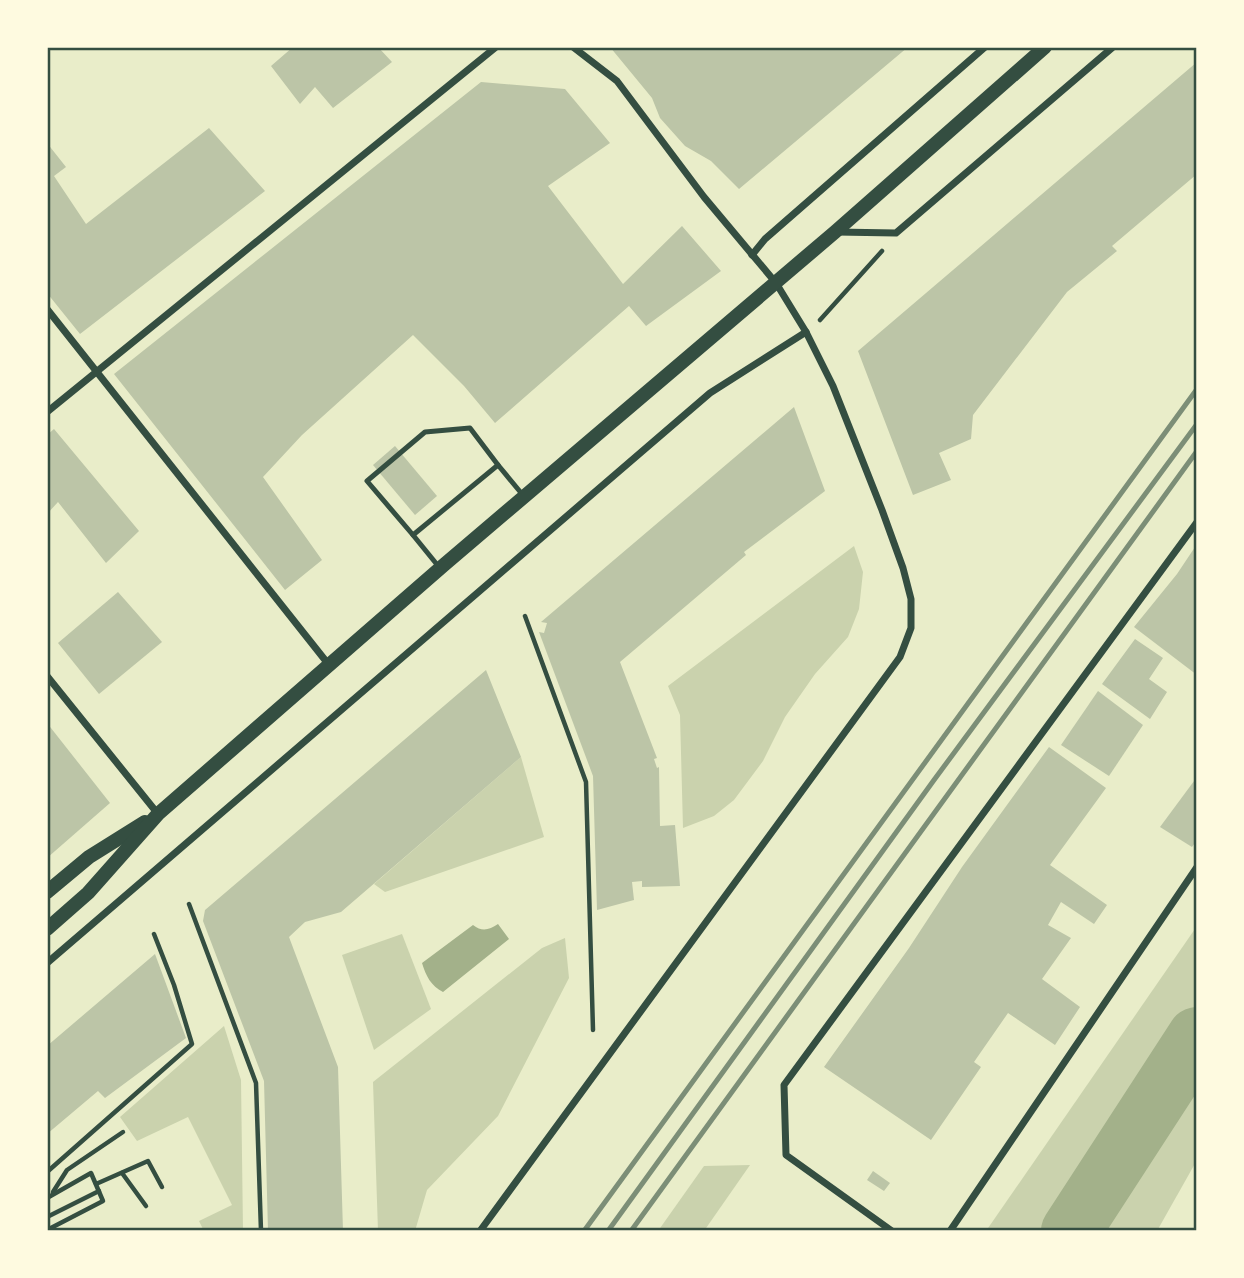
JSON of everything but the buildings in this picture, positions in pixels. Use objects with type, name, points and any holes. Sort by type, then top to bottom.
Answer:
[{"type":"main road","points":[[47,929],[88,893],[158,814],[442,566],[835,232],[1045,47]]},
{"type":"main road","points":[[47,892],[89,857],[158,814]]},
{"type":"street","points":[[47,412],[496,47]]},
{"type":"street","points":[[480,1231],[900,657],[911,628],[911,599],[883,510],[833,386],[806,332],[776,283],[704,197],[617,81],[573,47]]},
{"type":"street","points":[[752,255],[765,239],[985,47]]},
{"type":"street","points":[[835,232],[896,233],[1113,47]]},
{"type":"street","points":[[47,309],[330,666]]},
{"type":"street","points":[[47,963],[710,393],[806,332]]},
{"type":"street","points":[[892,1231],[786,1156],[784,1085],[1197,522]]},
{"type":"street","points":[[47,676],[158,814]]},
{"type":"street","points":[[950,1231],[1197,867]]},
{"type":"lane","points":[[442,566],[367,481],[425,432],[470,428],[524,497]]},
{"type":"lane","points":[[413,536],[498,465]]},
{"type":"path","points":[[806,332],[831,310],[896,233]]},
{"type":"path","points":[[525,616],[586,782],[593,1030]]},
{"type":"path","points":[[189,904],[256,1083],[261,1231]]},
{"type":"path","points":[[47,1172],[192,1044],[174,985],[154,934]]},
{"type":"path","points":[[49,1197],[67,1170],[122,1132]]},
{"type":"path","points":[[96,1184],[148,1161],[162,1188]]},
{"type":"path","points":[[122,1173],[146,1206]]},
{"type":"path","points":[[47,1230],[103,1201],[92,1174],[49,1197]]},
{"type":"path","points":[[47,1217],[99,1191]]},
{"type":"shaded area","points":[[854,546],[863,572],[859,609],[848,637],[815,674],[785,717],[763,761],[734,800],[714,816],[683,828],[680,715],[668,686]]},
{"type":"shaded area","points":[[521,757],[544,837],[385,892],[374,884]]},
{"type":"shaded area","points":[[498,924],[509,939],[443,992],[432,984],[422,963],[473,925],[486,929]]},
{"type":"shaded area","points":[[1197,926],[1197,1160],[1157,1231],[986,1231]]},
{"type":"shaded area","points":[[402,934],[431,1009],[374,1050],[342,955]]},
{"type":"shaded area","points":[[565,938],[569,978],[498,1116],[427,1190],[415,1231],[378,1231],[373,1082],[542,948]]},
{"type":"shaded area","points":[[224,1026],[241,1080],[243,1231],[204,1231],[199,1221],[232,1205],[188,1117],[137,1141],[120,1117]]},
{"type":"shaded area","points":[[750,1165],[704,1231],[658,1231],[704,1166]]},
{"type":"waterway","points":[[1071,1231],[1197,1037]]},
{"type":"railway","points":[[584,1231],[1197,389]]},
{"type":"railway","points":[[608,1231],[934,780],[1197,424]]},
{"type":"railway","points":[[631,1231],[1197,451]]}]
